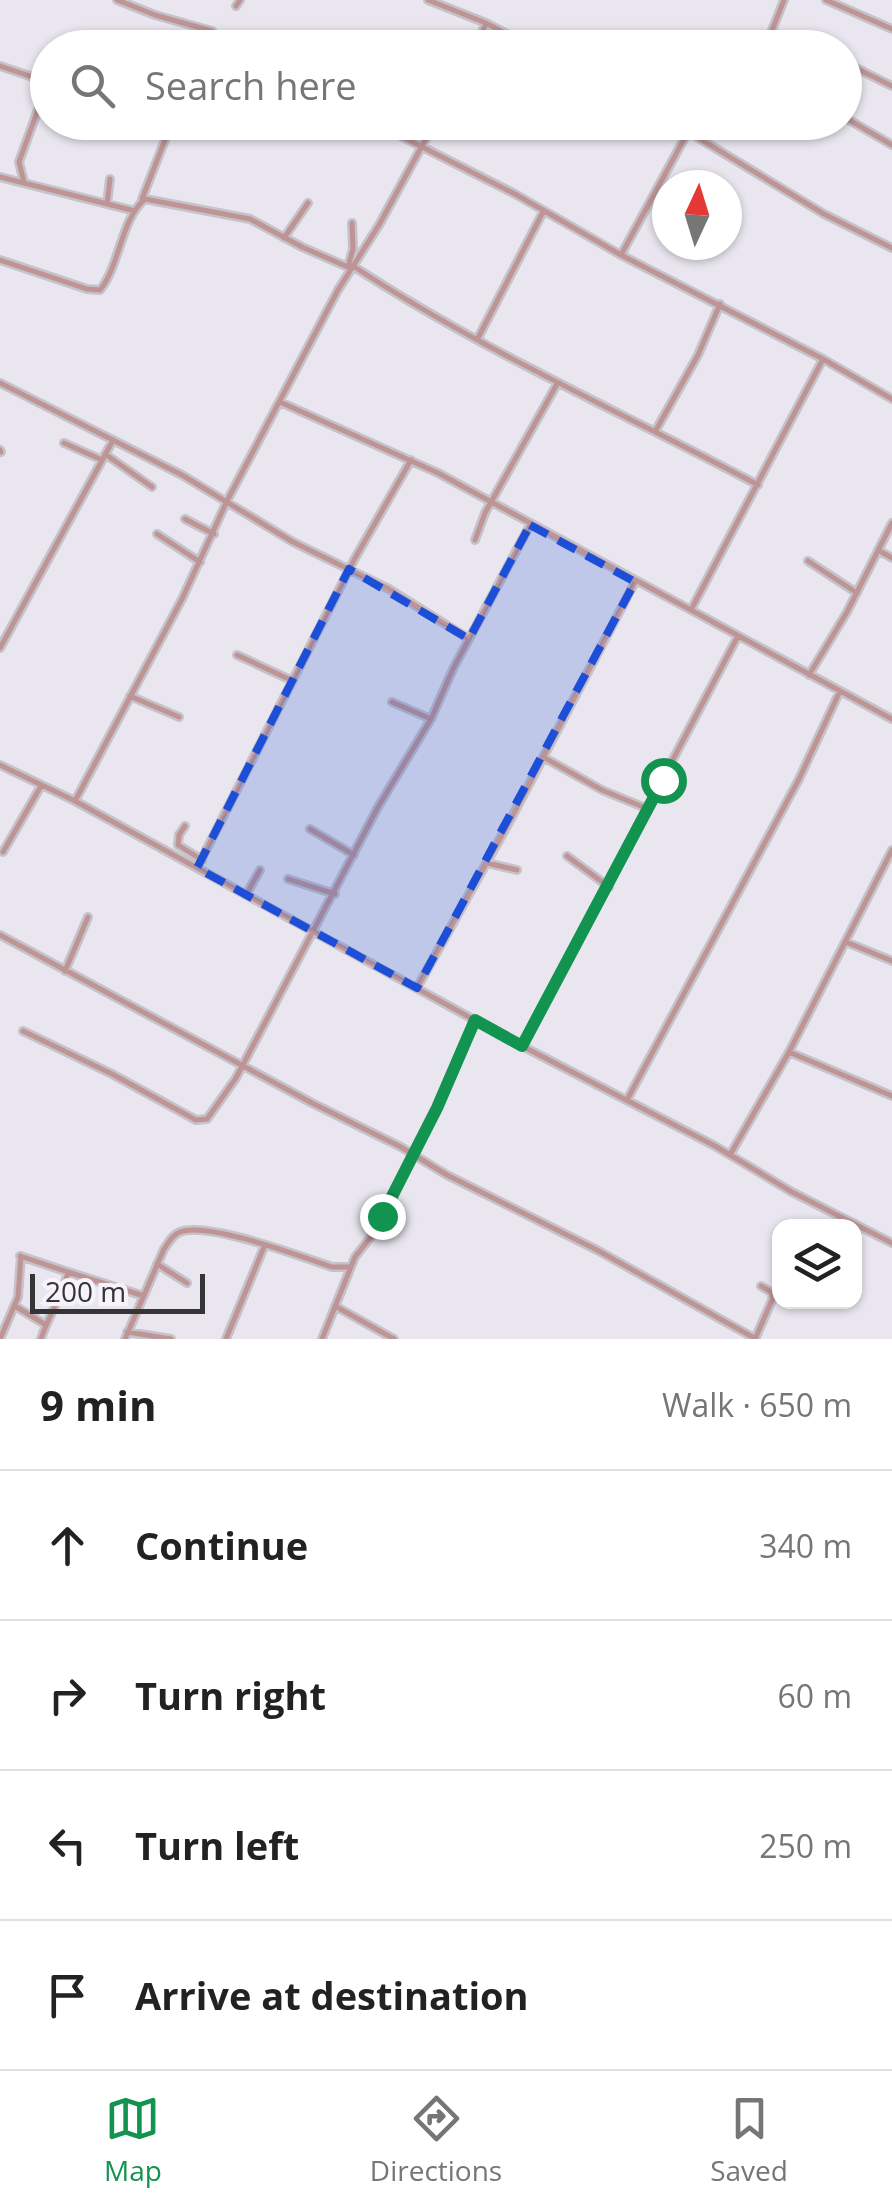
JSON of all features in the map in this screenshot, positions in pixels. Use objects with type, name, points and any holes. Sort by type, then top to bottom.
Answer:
[{"type":"street","points":[[117,0],[208,30]]},
{"type":"street","points":[[772,30],[784,0]]},
{"type":"street","points":[[826,0],[892,28]]},
{"type":"street","points":[[432,1],[498,30]]},
{"type":"street","points":[[483,30],[486,24]]},
{"type":"street","points":[[0,66],[30,76]]},
{"type":"street","points":[[862,71],[892,86]]},
{"type":"street","points":[[862,128],[892,145]]},
{"type":"street","points":[[24,182],[19,162],[30,132]]},
{"type":"street","points":[[0,260],[98,290],[112,271],[165,140]]},
{"type":"street","points":[[409,140],[892,399]]},
{"type":"street","points":[[75,801],[351,267],[426,140]]},
{"type":"street","points":[[621,255],[684,140]]},
{"type":"street","points":[[705,140],[824,214],[892,248]]},
{"type":"street","points":[[0,178],[135,211]]},
{"type":"street","points":[[107,204],[110,179]]},
{"type":"street","points":[[141,201],[242,216],[351,267],[558,384],[656,430],[758,486]]},
{"type":"street","points":[[284,238],[308,203]]},
{"type":"street","points":[[478,338],[544,212]]},
{"type":"street","points":[[351,267],[352,224]]},
{"type":"street","points":[[656,430],[698,355],[720,304]]},
{"type":"street","points":[[692,608],[823,359]]},
{"type":"street","points":[[0,384],[227,501],[293,542],[390,589],[469,639]]},
{"type":"street","points":[[475,540],[558,384]]},
{"type":"street","points":[[280,402],[411,460],[892,719]]},
{"type":"street","points":[[0,648],[112,442]]},
{"type":"street","points":[[64,443],[104,457],[152,486]]},
{"type":"street","points":[[197,868],[350,569],[411,460]]},
{"type":"street","points":[[185,519],[214,534]]},
{"type":"street","points":[[809,675],[892,524]]},
{"type":"street","points":[[23,1032],[202,1122],[210,1116],[242,1064],[410,749],[431,720],[530,525]]},
{"type":"street","points":[[157,534],[200,562]]},
{"type":"street","points":[[878,550],[892,558]]},
{"type":"street","points":[[808,561],[857,592]]},
{"type":"street","points":[[416,988],[487,864],[635,582]]},
{"type":"street","points":[[522,1046],[738,636]]},
{"type":"street","points":[[237,655],[293,681]]},
{"type":"street","points":[[626,1100],[804,770],[840,691]]},
{"type":"street","points":[[130,696],[179,717]]},
{"type":"street","points":[[392,702],[431,720]]},
{"type":"street","points":[[543,757],[602,790],[648,809]]},
{"type":"street","points":[[0,766],[75,801],[892,1243]]},
{"type":"street","points":[[3,852],[40,786]]},
{"type":"street","points":[[185,826],[177,844],[202,860]]},
{"type":"street","points":[[310,829],[354,855]]},
{"type":"street","points":[[730,1156],[890,862],[892,850]]},
{"type":"street","points":[[567,856],[609,886]]},
{"type":"street","points":[[487,864],[517,870]]},
{"type":"street","points":[[246,896],[260,870]]},
{"type":"street","points":[[288,878],[334,894]]},
{"type":"street","points":[[64,971],[88,916]]},
{"type":"street","points":[[0,935],[448,1175],[598,1250],[755,1339],[774,1298],[761,1286]]},
{"type":"street","points":[[846,942],[892,961]]},
{"type":"street","points":[[322,1339],[351,1267],[414,1154],[475,1020]]},
{"type":"street","points":[[788,1052],[892,1096]]},
{"type":"street","points":[[171,1339],[126,1335],[170,1239],[183,1230],[216,1232],[332,1267],[351,1267]]},
{"type":"street","points":[[226,1339],[264,1247]]},
{"type":"street","points":[[0,1339],[20,1289],[21,1256],[142,1296]]},
{"type":"street","points":[[157,1264],[187,1283]]},
{"type":"street","points":[[41,1339],[68,1272]]},
{"type":"street","points":[[15,1306],[46,1325]]},
{"type":"street","points":[[334,1306],[394,1339]]},
{"type":"highlighted area","points":[[530,525],[635,582],[417,988],[197,868],[349,569],[469,639]]},
{"type":"route","points":[[382,1216],[437,1108],[475,1020],[522,1046],[663,780]]}]
